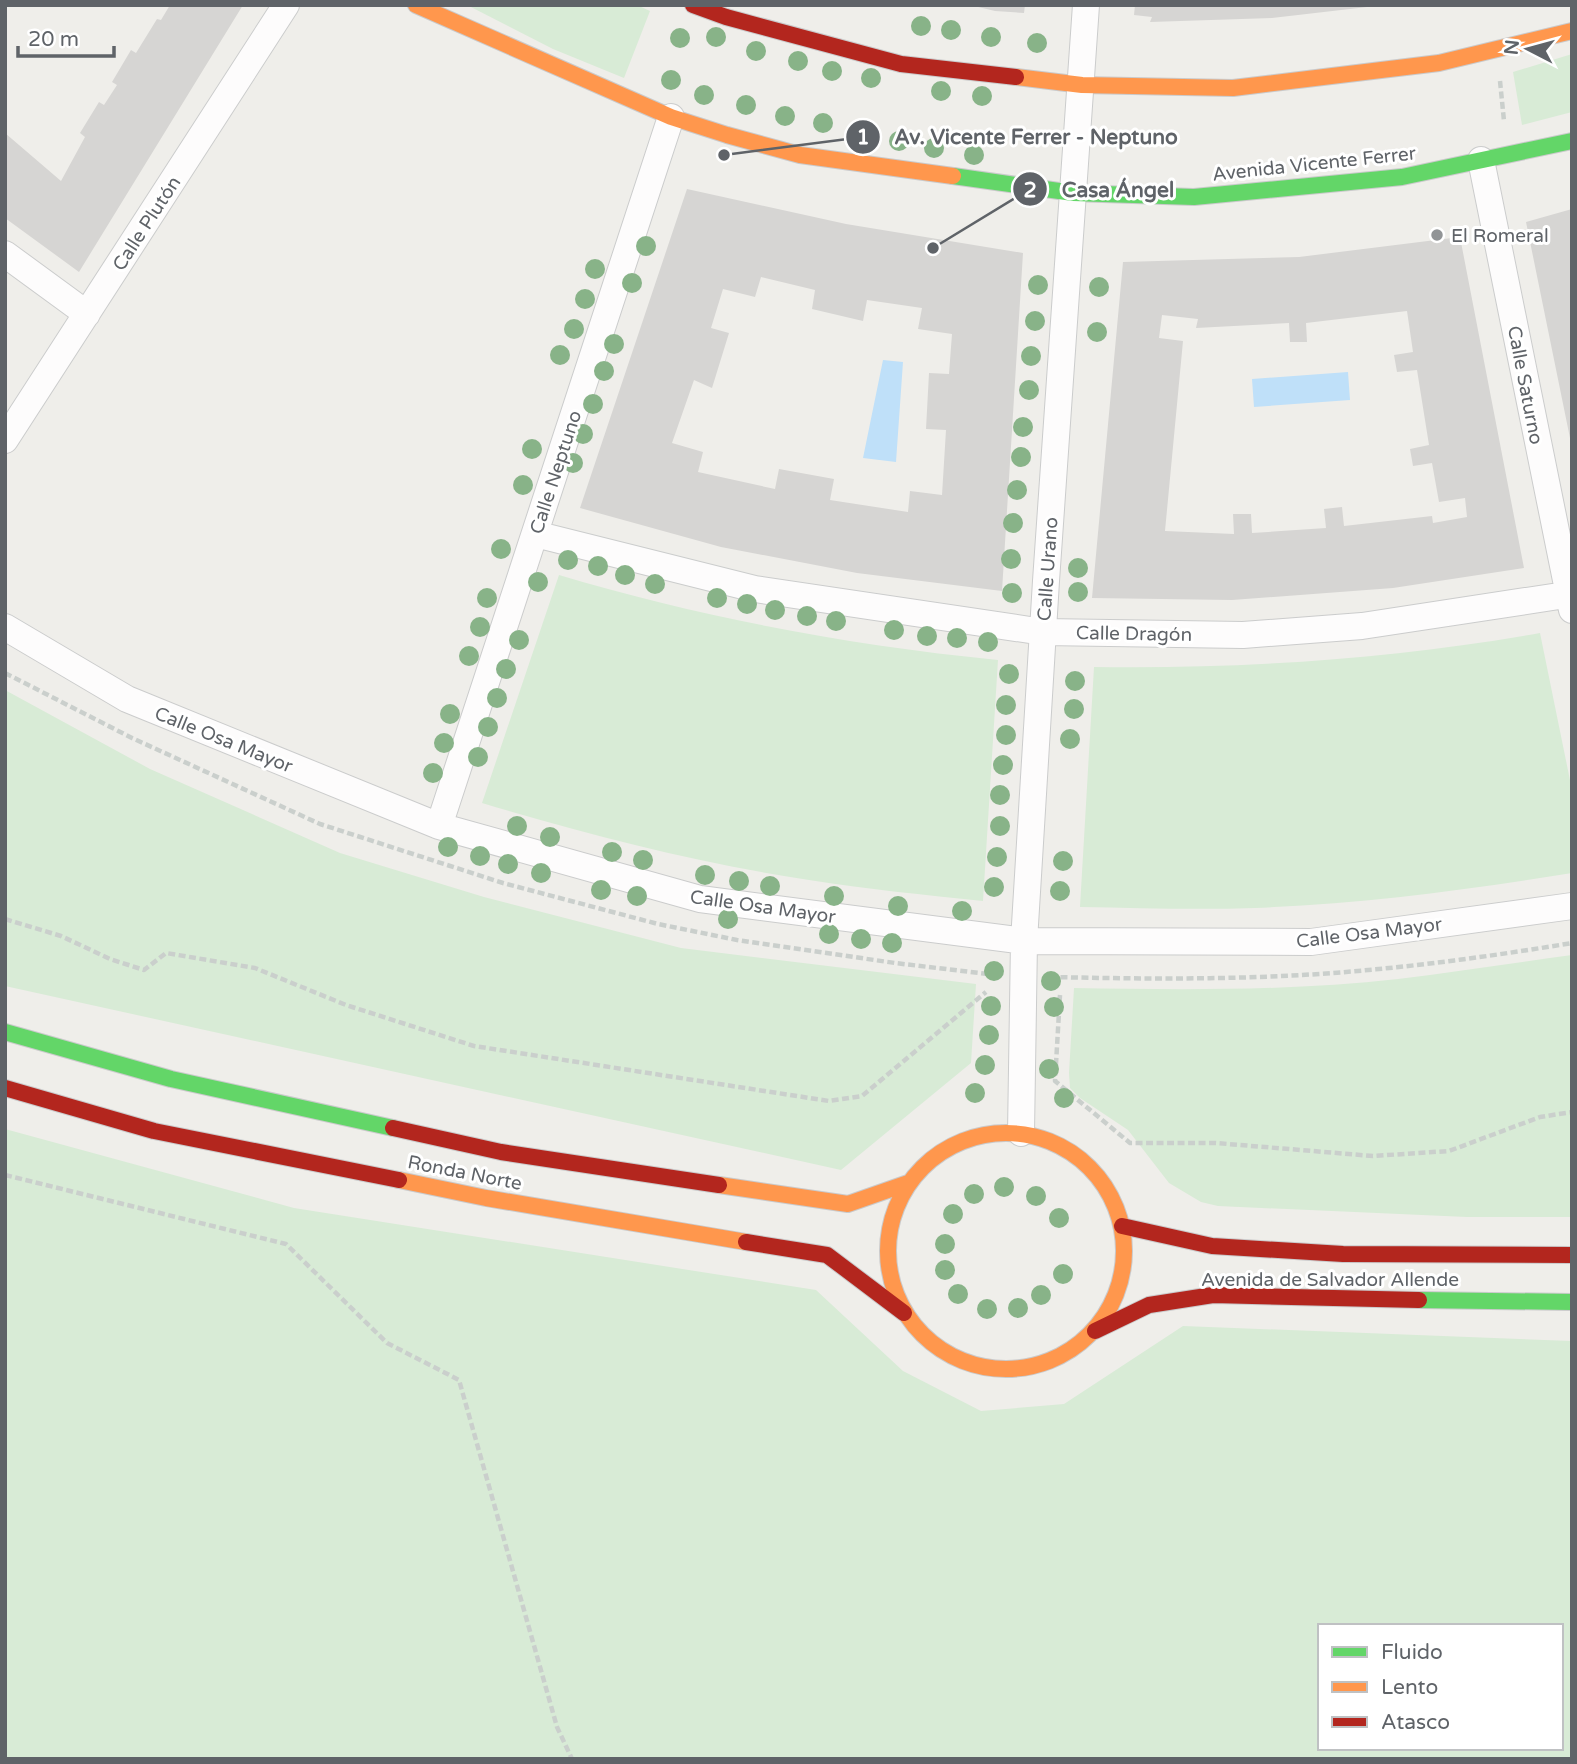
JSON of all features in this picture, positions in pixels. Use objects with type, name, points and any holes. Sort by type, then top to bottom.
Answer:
[{"type":"main road","name":"Avenida Vicente Ferrer","points":[[416,5],[671,117],[800,155],[1073,193],[1194,197],[1402,177],[1572,141]]},
{"type":"main road","points":[[692,5],[726,17],[901,64],[1082,85],[1233,88],[1439,63],[1572,31]]},
{"type":"main road","name":"Ronda Norte","points":[[5,1031],[171,1079],[501,1152],[848,1204],[908,1183]]},
{"type":"main road","name":"Ronda Norte","points":[[5,1088],[154,1131],[486,1198],[827,1255],[904,1313]]},
{"type":"main road","points":[[989,1133],[1021,1133],[1056,1143],[1086,1163],[1109,1192],[1122,1226],[1124,1263],[1115,1299],[1094,1331],[1066,1354],[1043,1364],[1032,1368],[995,1370],[959,1361],[928,1342],[904,1313],[890,1282],[887,1248],[893,1214],[908,1183],[930,1159],[958,1142],[989,1133]]},
{"type":"main road","name":"Avenida de Salvador Allende","points":[[1122,1226],[1212,1246],[1343,1254],[1572,1255]]},
{"type":"main road","name":"Avenida de Salvador Allende","points":[[1094,1331],[1149,1305],[1213,1295],[1348,1300],[1572,1302]]},
{"type":"street","name":"Calle Plutón","points":[[5,440],[286,5]]},
{"type":"street","name":"Calle Urano","points":[[1021,1133],[1024,941],[1086,5]]},
{"type":"street","name":"Calle Neptuno","points":[[439,826],[671,117]]},
{"type":"street","name":"Calle Saturno","points":[[1481,160],[1571,599]]},
{"type":"street","points":[[5,254],[88,314]]},
{"type":"street","name":"Calle Dragón","points":[[534,534],[755,589],[1044,632],[1256,634],[1362,626],[1571,599]]},
{"type":"street","name":"Calle Osa Mayor","points":[[5,627],[127,699],[439,826],[701,899],[1024,941],[1311,942],[1572,906]]},
{"type":"path","points":[[1496,49],[1507,154]]},
{"type":"path","points":[[5,919],[61,936],[110,959],[144,970],[166,953],[255,968],[346,1005],[474,1046],[829,1101],[862,1096],[986,992]]},
{"type":"path","points":[[1060,995],[1055,1081],[1130,1143],[1216,1143],[1373,1157],[1449,1151],[1540,1117],[1572,1112]]},
{"type":"path","points":[[5,1175],[286,1244],[387,1343],[459,1380],[557,1727],[572,1759]]},
{"type":"green space","points":[[467,5],[637,5],[650,11],[624,78],[553,49]]},
{"type":"green space","points":[[1572,54],[1572,112],[1522,125],[1513,72]]},
{"type":"green space","points":[[559,575],[667,604],[776,628],[886,646],[998,660],[983,901],[830,883],[685,857],[482,803]]},
{"type":"green space","points":[[1540,633],[1572,790],[1572,873],[1414,895],[1295,906],[1211,909],[1080,907],[1094,667],[1262,664],[1374,656]]},
{"type":"green space","points":[[5,690],[150,769],[340,853],[484,897],[681,948],[976,984],[971,1063],[841,1170],[5,986]]},
{"type":"green space","points":[[1572,955],[1572,1217],[1467,1217],[1218,1206],[1201,1202],[1169,1183],[1128,1130],[1080,1098],[1070,1088],[1074,988],[1317,986],[1398,979]]},
{"type":"green space","points":[[5,1129],[294,1208],[816,1290],[903,1371],[981,1411],[1064,1404],[1183,1326],[1572,1341],[1572,1759],[5,1759]]},
{"type":"water","points":[[883,360],[903,362],[896,462],[863,458]]},
{"type":"water","points":[[1348,372],[1350,400],[1254,407],[1252,379]]},
{"type":"building","points":[[170,5],[243,5],[79,272],[5,218],[5,133],[61,181],[85,137],[80,133],[99,102],[104,105],[117,85],[112,82],[131,50],[136,53],[157,19],[161,20]]},
{"type":"building","points":[[970,5],[1025,5],[1024,13],[995,11]]},
{"type":"building","points":[[1135,5],[1367,7],[1272,18],[1150,22],[1152,17],[1134,15]]},
{"type":"building","points":[[687,189],[846,224],[1023,253],[1002,591],[857,573],[721,547],[580,508]],"holes":[[[761,277],[815,290],[812,309],[863,321],[867,300],[922,308],[918,329],[952,334],[949,374],[929,373],[926,429],[946,430],[942,495],[910,491],[908,512],[830,500],[834,479],[779,469],[775,489],[698,472],[703,452],[672,443],[694,380],[712,388],[729,333],[711,328],[723,289],[755,297]]]},
{"type":"building","points":[[1572,209],[1572,443],[1571,443],[1526,222]]},
{"type":"building","points":[[1460,237],[1524,568],[1393,588],[1232,600],[1092,598],[1123,262],[1299,257]],"holes":[[[1407,311],[1413,352],[1394,355],[1397,372],[1417,370],[1429,445],[1410,449],[1413,466],[1432,463],[1439,502],[1465,498],[1467,517],[1433,523],[1432,516],[1344,526],[1342,507],[1324,509],[1326,528],[1252,533],[1251,514],[1233,514],[1234,534],[1165,531],[1183,341],[1159,338],[1162,315],[1198,319],[1196,328],[1289,323],[1290,342],[1307,342],[1306,323]]]},
{"type":"traffic: fast","points":[[953,176],[1073,193],[1194,197],[1402,177],[1572,141]]},
{"type":"traffic: fast","points":[[5,1032],[171,1079],[393,1128]]},
{"type":"traffic: fast","points":[[1419,1300],[1572,1302]]},
{"type":"traffic: slow","points":[[416,5],[671,117],[727,135],[800,155],[953,176]]},
{"type":"traffic: slow","points":[[1016,77],[1082,85],[1233,88],[1439,63],[1572,31]]},
{"type":"traffic: slow","points":[[994,1133],[1018,1133],[1062,1147],[1090,1167],[1115,1206],[1122,1228],[1124,1251],[1122,1274],[1115,1296],[1090,1335],[1062,1355],[1040,1364],[1018,1369],[994,1369],[950,1355],[931,1343],[914,1326],[893,1285],[888,1263],[888,1239],[902,1195],[914,1176],[931,1159],[972,1138],[994,1133]]},
{"type":"traffic: slow","points":[[399,1180],[486,1198],[746,1242]]},
{"type":"traffic: slow","points":[[719,1185],[848,1204],[908,1183]]},
{"type":"traffic: jam","points":[[693,5],[726,17],[901,64],[1016,77]]},
{"type":"traffic: jam","points":[[5,1088],[154,1131],[399,1180]]},
{"type":"traffic: jam","points":[[393,1128],[501,1152],[719,1185]]},
{"type":"traffic: jam","points":[[1122,1226],[1212,1246],[1343,1254],[1572,1255]]},
{"type":"traffic: jam","points":[[746,1242],[827,1255],[904,1313]]},
{"type":"traffic: jam","points":[[1095,1331],[1149,1305],[1213,1295],[1419,1300]]},
{"type":"place","name":"Av. Vicente Ferrer - Neptuno","points":[[724,155]]},
{"type":"place","name":"El Romeral","points":[[1437,235]]},
{"type":"place","name":"Casa Ángel","points":[[933,248]]}]
